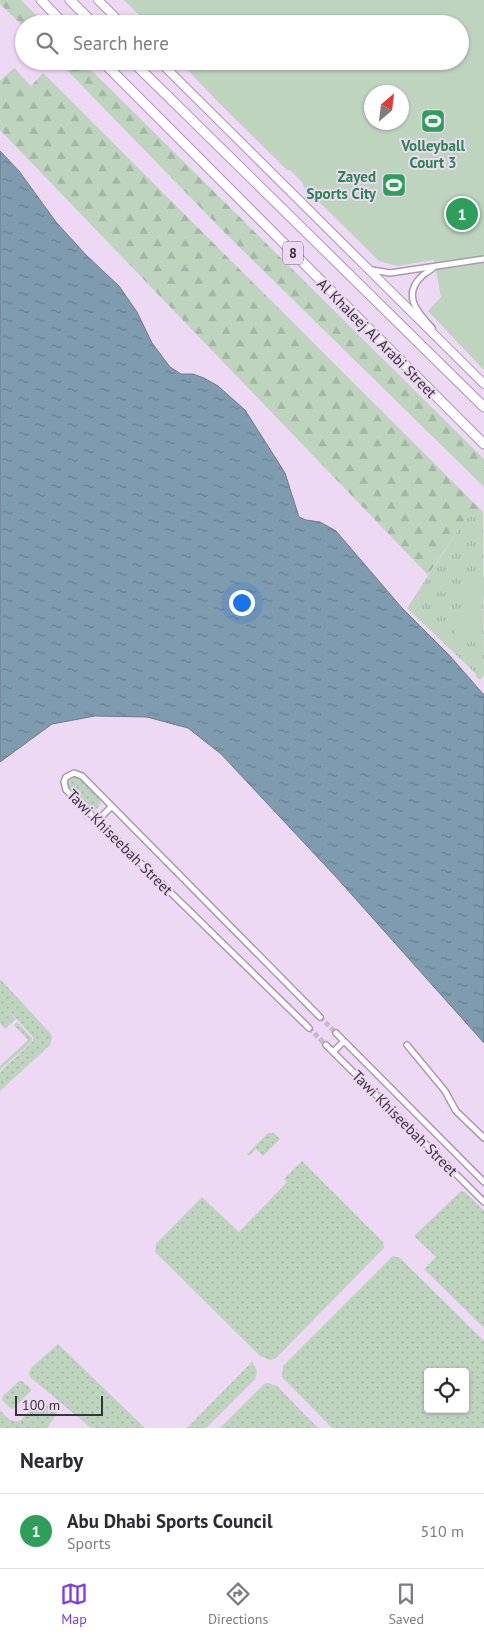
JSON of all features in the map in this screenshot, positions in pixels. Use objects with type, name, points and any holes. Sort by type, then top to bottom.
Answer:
[{"type":"highway","points":[[41,0],[55,15]]},
{"type":"highway","points":[[70,0],[85,15]]},
{"type":"highway","name":"Al Khaleej Al Arabi Street","points":[[111,70],[484,444]]},
{"type":"highway","name":"Al Khaleej Al Arabi Street","points":[[141,70],[484,407]]},
{"type":"main road","points":[[98,0],[113,15]]},
{"type":"main road","points":[[168,70],[484,384]]},
{"type":"street","points":[[367,267],[385,273],[484,259]]},
{"type":"street","points":[[434,267],[417,284],[413,300],[418,313],[434,329],[439,339]]},
{"type":"street","name":"Tawi Khiseebah Street","points":[[309,1028],[66,790],[64,782],[66,777],[74,773],[82,776],[320,1018]]},
{"type":"street","points":[[97,821],[111,807]]},
{"type":"street","name":"Tawi Khiseebah Street","points":[[336,1033],[484,1182]]},
{"type":"street","points":[[334,1052],[344,1042]]},
{"type":"street","name":"Tawi Khiseebah Street","points":[[326,1045],[484,1202]]},
{"type":"street","points":[[407,1045],[445,1091],[456,1111],[484,1138]]},
{"type":"green space","points":[[0,0],[21,0],[36,15],[15,15],[15,18],[0,4]]},
{"type":"green space","name":"Zayed Sports City","points":[[124,0],[484,0],[484,370],[428,311],[441,297],[434,260],[397,266],[379,261],[303,186],[303,183],[290,170],[287,170],[188,70],[469,70],[469,15],[139,15]]},
{"type":"green space","points":[[14,68],[31,86],[43,73],[483,512],[466,518],[428,575],[0,130],[0,81]]},
{"type":"green space","points":[[67,70],[91,70],[484,459],[484,487],[226,234]]},
{"type":"green space","points":[[483,512],[484,675],[480,680],[407,608],[466,518]]},
{"type":"green space","points":[[473,575],[484,578],[484,595],[481,605],[465,600]]},
{"type":"green space","points":[[462,609],[478,614],[470,639],[454,634]]},
{"type":"green space","points":[[76,776],[84,780],[98,795],[101,803],[96,810],[90,811],[68,789],[68,780]]},
{"type":"green space","points":[[0,979],[51,1034],[52,1038],[50,1045],[0,1091],[0,1072],[33,1041],[33,1037],[5,1006],[16,1019],[5,1029],[0,1023]]},
{"type":"green space","points":[[17,1022],[32,1038],[32,1041],[0,1070],[0,1066],[28,1040],[14,1025]]},
{"type":"green space","points":[[268,1133],[274,1133],[280,1139],[263,1156],[256,1149],[249,1156],[247,1154]]},
{"type":"green space","points":[[302,1161],[383,1242],[384,1248],[275,1359],[270,1360],[260,1356],[155,1252],[156,1244],[202,1197],[239,1232],[287,1182],[284,1179]]},
{"type":"green space","points":[[461,1191],[466,1193],[484,1211],[484,1328],[424,1269],[436,1257],[414,1236]]},
{"type":"green space","points":[[393,1256],[400,1258],[484,1341],[484,1428],[332,1428],[282,1377],[283,1366]]},
{"type":"green space","points":[[58,1344],[145,1428],[91,1428],[30,1377],[31,1368]]},
{"type":"green space","points":[[252,1362],[256,1370],[255,1379],[206,1428],[187,1428]]},
{"type":"green space","points":[[19,1381],[22,1381],[31,1391],[13,1409],[2,1400],[3,1396]]},
{"type":"green space","points":[[268,1383],[277,1386],[318,1428],[220,1428],[264,1384]]},
{"type":"green space","points":[[41,1399],[57,1413],[47,1428],[0,1428],[0,1410],[9,1419],[14,1421],[21,1420]]},
{"type":"water","points":[[0,151],[19,171],[56,222],[86,255],[119,286],[137,312],[152,343],[170,367],[181,374],[193,374],[218,386],[245,410],[285,473],[299,517],[320,522],[336,531],[402,608],[450,656],[484,695],[484,1043],[336,877],[221,754],[188,728],[147,717],[95,716],[52,724],[0,762]]},
{"type":"tunnel","points":[[320,1017],[336,1033]]},
{"type":"tunnel","points":[[309,1028],[326,1045]]},
{"type":"place","name":"Volleyball Court 3","points":[[433,121]]},
{"type":"place","name":"Zayed Sports City","points":[[394,185]]},
{"type":"place","name":"Abu Dhabi Sports Council","points":[[462,214]]}]
